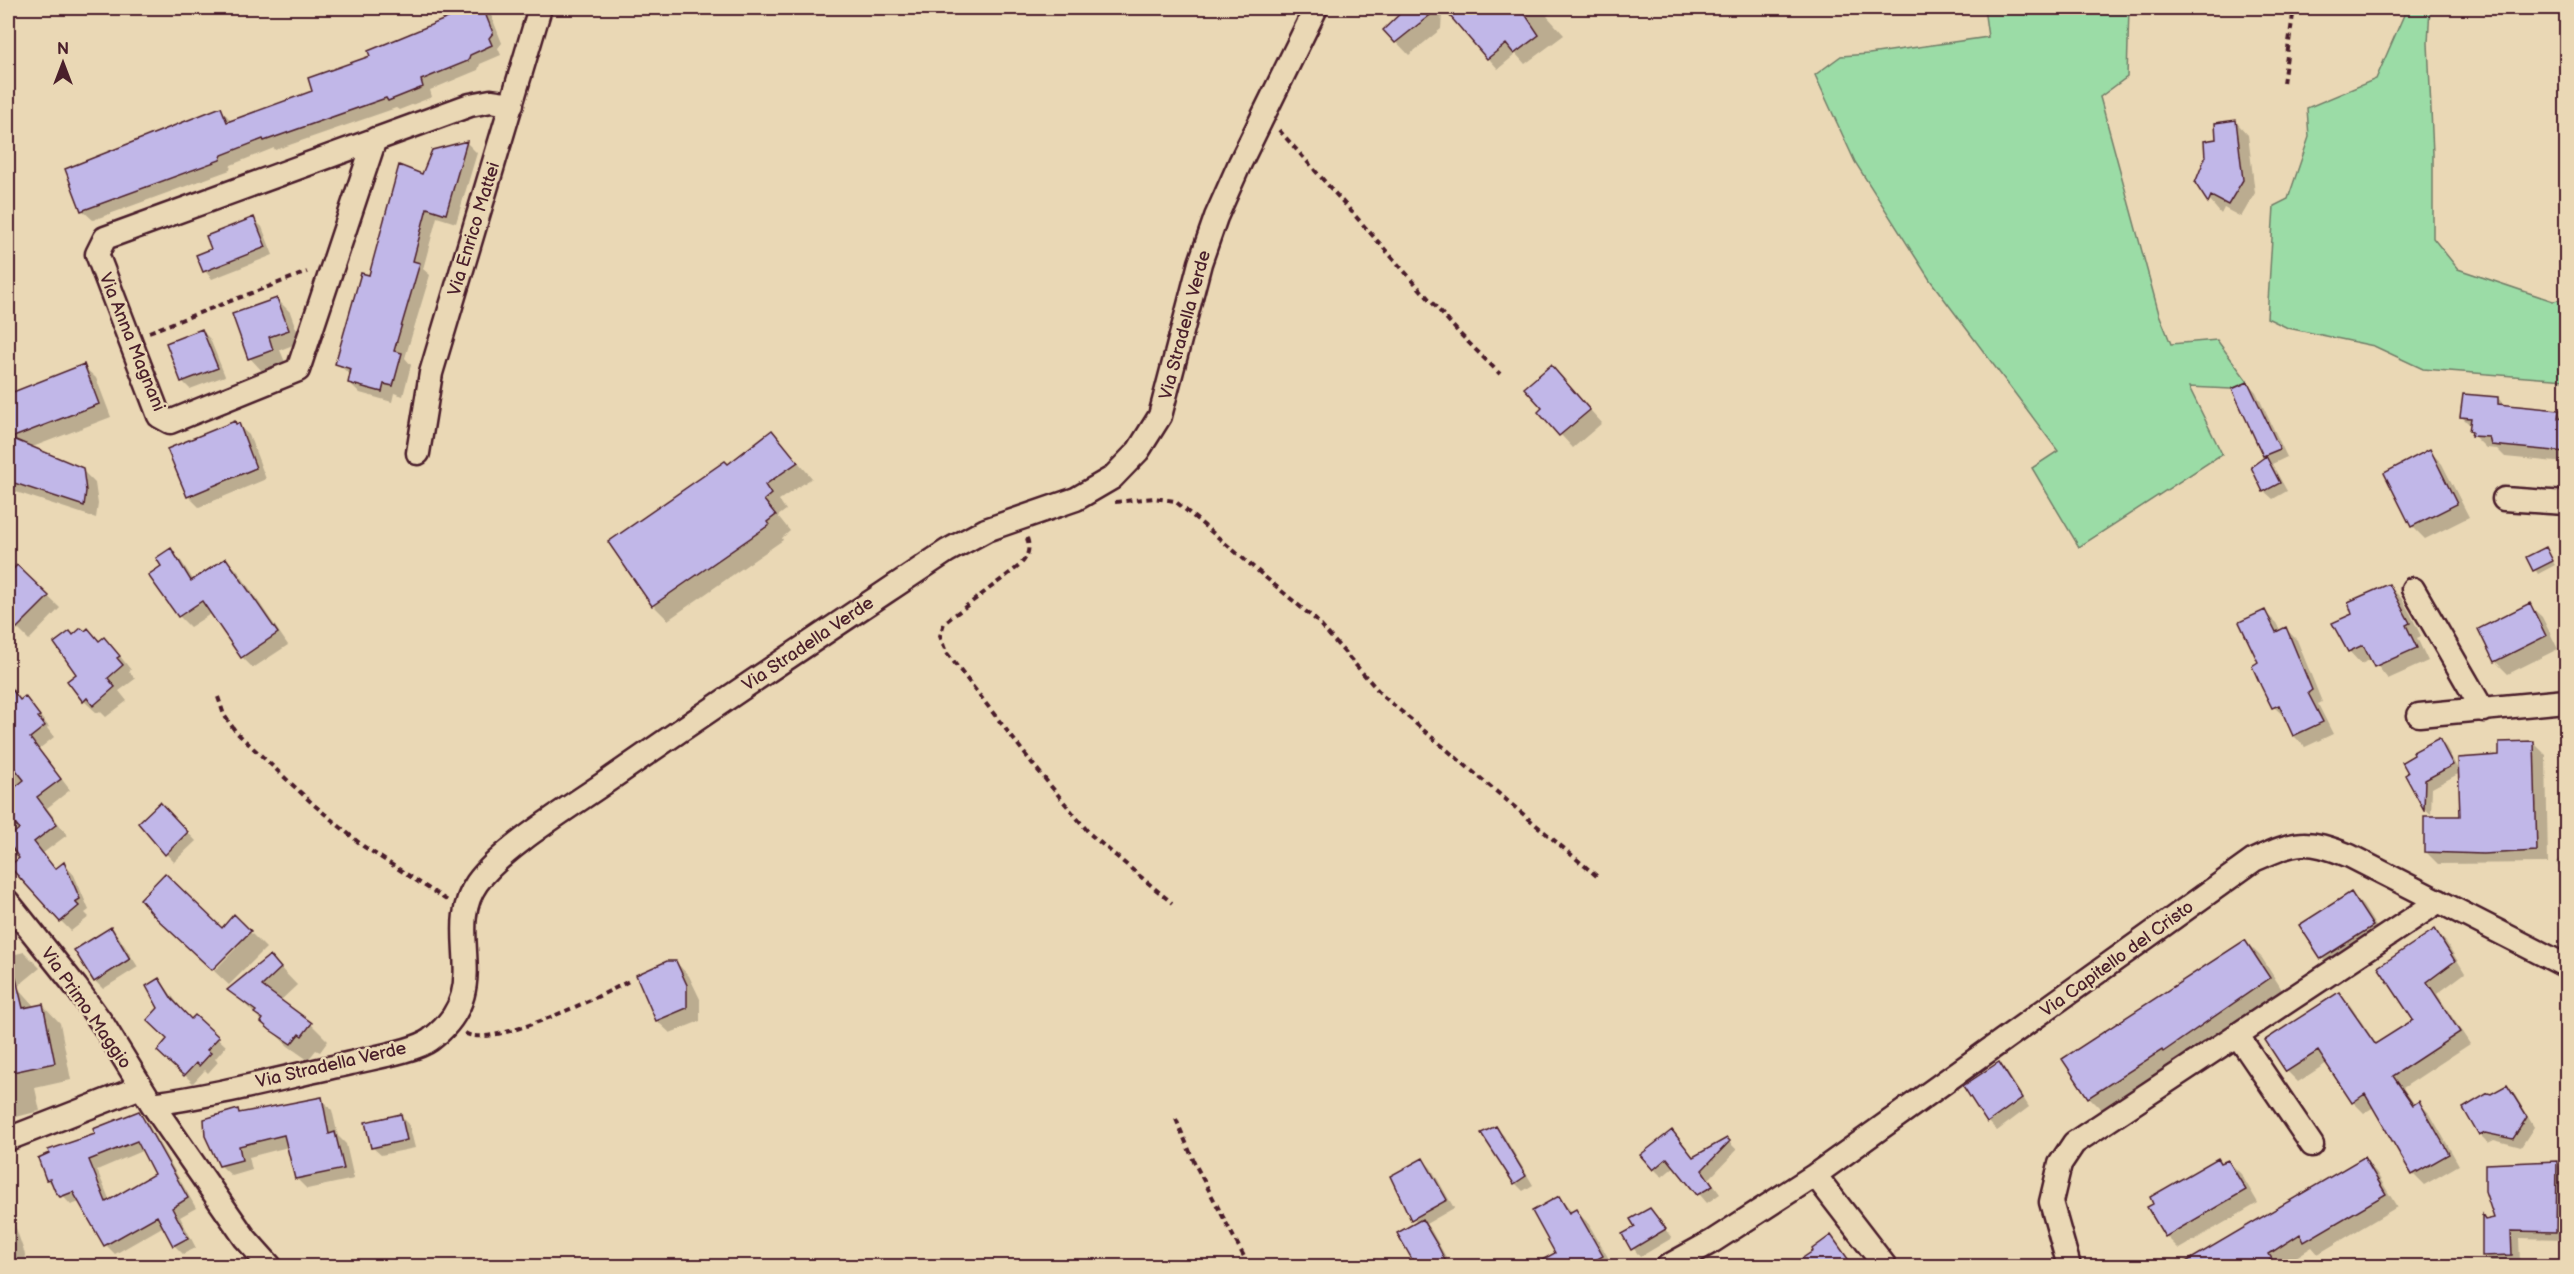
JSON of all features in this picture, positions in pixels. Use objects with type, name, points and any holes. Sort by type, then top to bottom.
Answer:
[{"type":"street","name":"Via Enrico Mattei","points":[[418,453],[431,373],[540,8]]},
{"type":"street","name":"Via Stradella Verde","points":[[146,1096],[387,1054],[428,1041],[449,1023],[464,996],[467,958],[465,910],[476,884],[499,860],[537,830],[686,726],[948,551],[986,530],[1076,499],[1112,478],[1138,451],[1160,416],[1200,263],[1216,217],[1316,8]]},
{"type":"street","name":"Via Anna Magnani","points":[[375,139],[298,370],[170,422],[159,416],[97,254],[105,238],[337,152],[470,105],[491,101],[512,104]]},
{"type":"street","points":[[337,152],[359,183]]},
{"type":"street","points":[[2504,499],[2566,503]]},
{"type":"street","points":[[2413,589],[2483,710]]},
{"type":"street","points":[[2419,715],[2566,700]]},
{"type":"street","name":"Via Capitello del Cristo","points":[[1668,1266],[1713,1241],[1815,1175],[2254,861],[2289,844],[2320,844],[2350,856],[2566,966]]},
{"type":"street","points":[[2069,1266],[2051,1202],[2060,1164],[2074,1143],[2439,901]]},
{"type":"street","name":"Via Primo Maggio","points":[[8,902],[76,987],[104,1026],[146,1096],[245,1238],[270,1266]]},
{"type":"street","points":[[2238,1036],[2312,1145]]},
{"type":"street","name":"Via Primo Maggio","points":[[8,1139],[146,1096]]},
{"type":"street","points":[[1815,1175],[1885,1266]]},
{"type":"path","points":[[2283,83],[2294,8]]},
{"type":"path","points":[[1267,108],[1282,135],[1460,334],[1500,375]]},
{"type":"path","points":[[130,339],[317,268],[331,273]]},
{"type":"path","points":[[1109,502],[1154,498],[1175,501],[1316,621],[1383,696],[1599,878]]},
{"type":"path","points":[[1021,517],[1029,543],[1027,557],[1019,566],[944,623],[940,636],[946,652],[1090,834],[1172,903]]},
{"type":"path","points":[[218,697],[224,715],[236,732],[313,804],[363,846],[444,900],[465,910]]},
{"type":"path","points":[[449,1023],[469,1036],[493,1034],[538,1022],[588,1003],[629,981]]},
{"type":"path","points":[[1176,1119],[1196,1164],[1249,1266]]},
{"type":"green space","points":[[1984,8],[2129,8],[2127,77],[2100,97],[2159,314],[2171,344],[2217,340],[2248,382],[2231,389],[2189,387],[2222,454],[2079,547],[2032,468],[2058,451],[1930,280],[1855,162],[1815,75],[1841,56],[1988,37]]},
{"type":"green space","points":[[2407,8],[2430,8],[2428,43],[2433,154],[2433,238],[2458,269],[2553,301],[2566,299],[2566,380],[2423,369],[2374,346],[2288,328],[2267,318],[2274,206],[2288,199],[2309,137],[2307,108],[2376,79]]},
{"type":"building","points":[[472,8],[483,8],[493,33],[489,38],[492,45],[470,55],[468,61],[421,80],[423,87],[388,101],[386,98],[264,141],[263,139],[222,155],[220,160],[81,211],[65,169],[221,107],[227,122],[312,91],[308,78],[370,56],[368,51]]},
{"type":"building","points":[[1406,8],[1439,8],[1395,43],[1383,30]]},
{"type":"building","points":[[1443,8],[1521,8],[1539,35],[1514,54],[1506,44],[1487,59]]},
{"type":"building","points":[[2236,120],[2243,180],[2228,205],[2211,196],[2208,203],[2195,183],[2205,158],[2204,141],[2216,139],[2215,123]]},
{"type":"building","points":[[467,141],[446,214],[427,208],[413,261],[420,263],[394,351],[402,353],[393,386],[384,384],[382,392],[348,383],[351,369],[335,364],[361,273],[369,275],[399,165],[422,174],[432,150]]},
{"type":"building","points":[[254,217],[266,247],[203,272],[196,255],[211,249],[206,236]]},
{"type":"building","points":[[277,298],[289,330],[269,337],[273,350],[248,359],[232,314]]},
{"type":"building","points":[[202,329],[218,368],[181,382],[166,343]]},
{"type":"building","points":[[84,364],[99,404],[11,438],[83,468],[86,491],[84,506],[8,481],[8,394]]},
{"type":"building","points":[[1551,365],[1590,410],[1559,436],[1538,412],[1542,408],[1524,388]]},
{"type":"building","points":[[2248,382],[2280,449],[2263,456],[2232,389]]},
{"type":"building","points":[[2463,394],[2498,397],[2498,404],[2559,410],[2558,418],[2566,419],[2566,452],[2491,445],[2489,437],[2471,436],[2472,432],[2469,431],[2471,418],[2460,417]]},
{"type":"building","points":[[235,421],[236,424],[239,423],[256,468],[187,497],[167,449]]},
{"type":"building","points":[[772,430],[798,462],[765,485],[771,494],[764,500],[776,515],[767,522],[769,525],[652,606],[608,542],[725,461],[728,464]]},
{"type":"building","points":[[2430,449],[2457,504],[2411,527],[2384,473]]},
{"type":"building","points":[[2266,456],[2280,483],[2263,492],[2251,467]]},
{"type":"building","points":[[2546,547],[2553,561],[2533,571],[2526,557]]},
{"type":"building","points":[[171,548],[191,581],[226,558],[278,633],[241,658],[202,601],[178,617],[148,575],[161,566],[156,558]]},
{"type":"building","points":[[17,565],[49,596],[16,629],[8,621],[8,575]]},
{"type":"building","points":[[2389,584],[2410,623],[2406,625],[2417,648],[2374,667],[2363,645],[2348,652],[2332,623],[2352,614],[2348,602]]},
{"type":"building","points":[[2530,603],[2546,636],[2494,662],[2478,629]]},
{"type":"building","points":[[2265,610],[2276,632],[2286,627],[2312,690],[2308,693],[2323,722],[2293,736],[2279,705],[2272,708],[2261,686],[2252,666],[2258,662],[2239,622]]},
{"type":"building","points":[[81,628],[85,631],[88,628],[99,641],[104,637],[120,656],[117,658],[123,665],[108,678],[115,687],[93,706],[87,698],[83,702],[67,681],[76,674],[54,643],[70,631],[73,635]]},
{"type":"building","points":[[8,684],[20,700],[25,696],[40,716],[38,717],[45,726],[30,738],[61,779],[37,797],[57,824],[34,842],[55,869],[64,862],[80,899],[75,902],[79,906],[60,922],[9,866],[19,858],[8,842],[8,838],[19,829],[8,815],[8,793],[24,780],[8,760]]},
{"type":"building","points":[[2439,738],[2453,765],[2425,780],[2424,810],[2405,775],[2408,773],[2402,762],[2414,755],[2413,752]]},
{"type":"building","points":[[2534,741],[2537,851],[2483,854],[2424,852],[2424,816],[2460,816],[2458,758],[2499,755],[2499,742]]},
{"type":"building","points":[[160,802],[188,832],[165,855],[138,823]]},
{"type":"building","points":[[165,873],[222,928],[234,914],[251,931],[212,970],[156,918],[140,899]]},
{"type":"building","points":[[2351,892],[2373,926],[2321,959],[2299,925]]},
{"type":"building","points":[[111,927],[130,959],[94,982],[74,950]]},
{"type":"building","points":[[2435,929],[2455,961],[2427,982],[2460,1032],[2393,1076],[2413,1105],[2419,1101],[2449,1154],[2412,1175],[2365,1094],[2352,1103],[2318,1051],[2286,1072],[2265,1040],[2339,992],[2375,1044],[2413,1020],[2378,967]]},
{"type":"building","points":[[2245,940],[2270,978],[2163,1052],[2162,1050],[2088,1098],[2062,1059]]},
{"type":"building","points":[[270,955],[281,968],[262,986],[312,1023],[302,1036],[299,1034],[291,1044],[270,1030],[261,1022],[263,1019],[254,1013],[256,1011],[227,990]]},
{"type":"building","points":[[667,961],[676,961],[687,985],[687,1008],[656,1021],[636,975]]},
{"type":"building","points":[[14,970],[23,1008],[43,1004],[55,1063],[8,1073],[8,971]]},
{"type":"building","points":[[159,978],[172,999],[191,1019],[195,1015],[219,1037],[207,1050],[211,1053],[199,1066],[196,1063],[184,1076],[157,1051],[167,1039],[147,1020],[158,1008],[146,986]]},
{"type":"building","points":[[1999,1062],[2022,1098],[1987,1123],[1963,1086]]},
{"type":"building","points":[[2507,1085],[2527,1117],[2513,1139],[2485,1133],[2479,1136],[2463,1108]]},
{"type":"building","points":[[322,1097],[329,1134],[335,1132],[344,1169],[295,1179],[284,1135],[239,1146],[242,1160],[219,1166],[205,1136],[204,1119],[238,1109],[239,1113]]},
{"type":"building","points":[[139,1111],[188,1198],[172,1208],[188,1238],[173,1246],[157,1216],[104,1246],[73,1192],[60,1197],[50,1179],[46,1180],[38,1158],[49,1153],[48,1150],[95,1134],[93,1129]],"holes":[[[137,1141],[154,1174],[106,1202],[89,1160]]]},
{"type":"building","points":[[401,1114],[407,1140],[371,1148],[365,1122]]},
{"type":"building","points":[[1496,1126],[1526,1176],[1514,1184],[1481,1133]]},
{"type":"building","points":[[1672,1130],[1693,1157],[1727,1138],[1730,1141],[1702,1170],[1713,1186],[1697,1195],[1667,1158],[1653,1170],[1640,1155]]},
{"type":"building","points":[[2364,1157],[2386,1194],[2304,1242],[2300,1234],[2269,1254],[2272,1259],[2260,1266],[2179,1266]]},
{"type":"building","points":[[1423,1158],[1447,1200],[1411,1220],[1390,1176]]},
{"type":"building","points":[[2218,1158],[2221,1163],[2228,1160],[2246,1190],[2165,1237],[2147,1207],[2153,1204],[2150,1197]]},
{"type":"building","points":[[2557,1161],[2556,1232],[2511,1231],[2512,1255],[2482,1256],[2482,1215],[2485,1220],[2494,1218],[2485,1191],[2485,1164]]},
{"type":"building","points":[[1559,1196],[1569,1213],[1576,1209],[1603,1256],[1585,1266],[1531,1266],[1555,1253],[1532,1211]]},
{"type":"building","points":[[1650,1208],[1666,1229],[1631,1250],[1622,1234],[1635,1227],[1630,1219]]},
{"type":"building","points":[[1422,1219],[1448,1266],[1416,1266],[1397,1233]]},
{"type":"building","points":[[1831,1235],[1853,1266],[1791,1266],[1813,1251],[1812,1249]]}]
